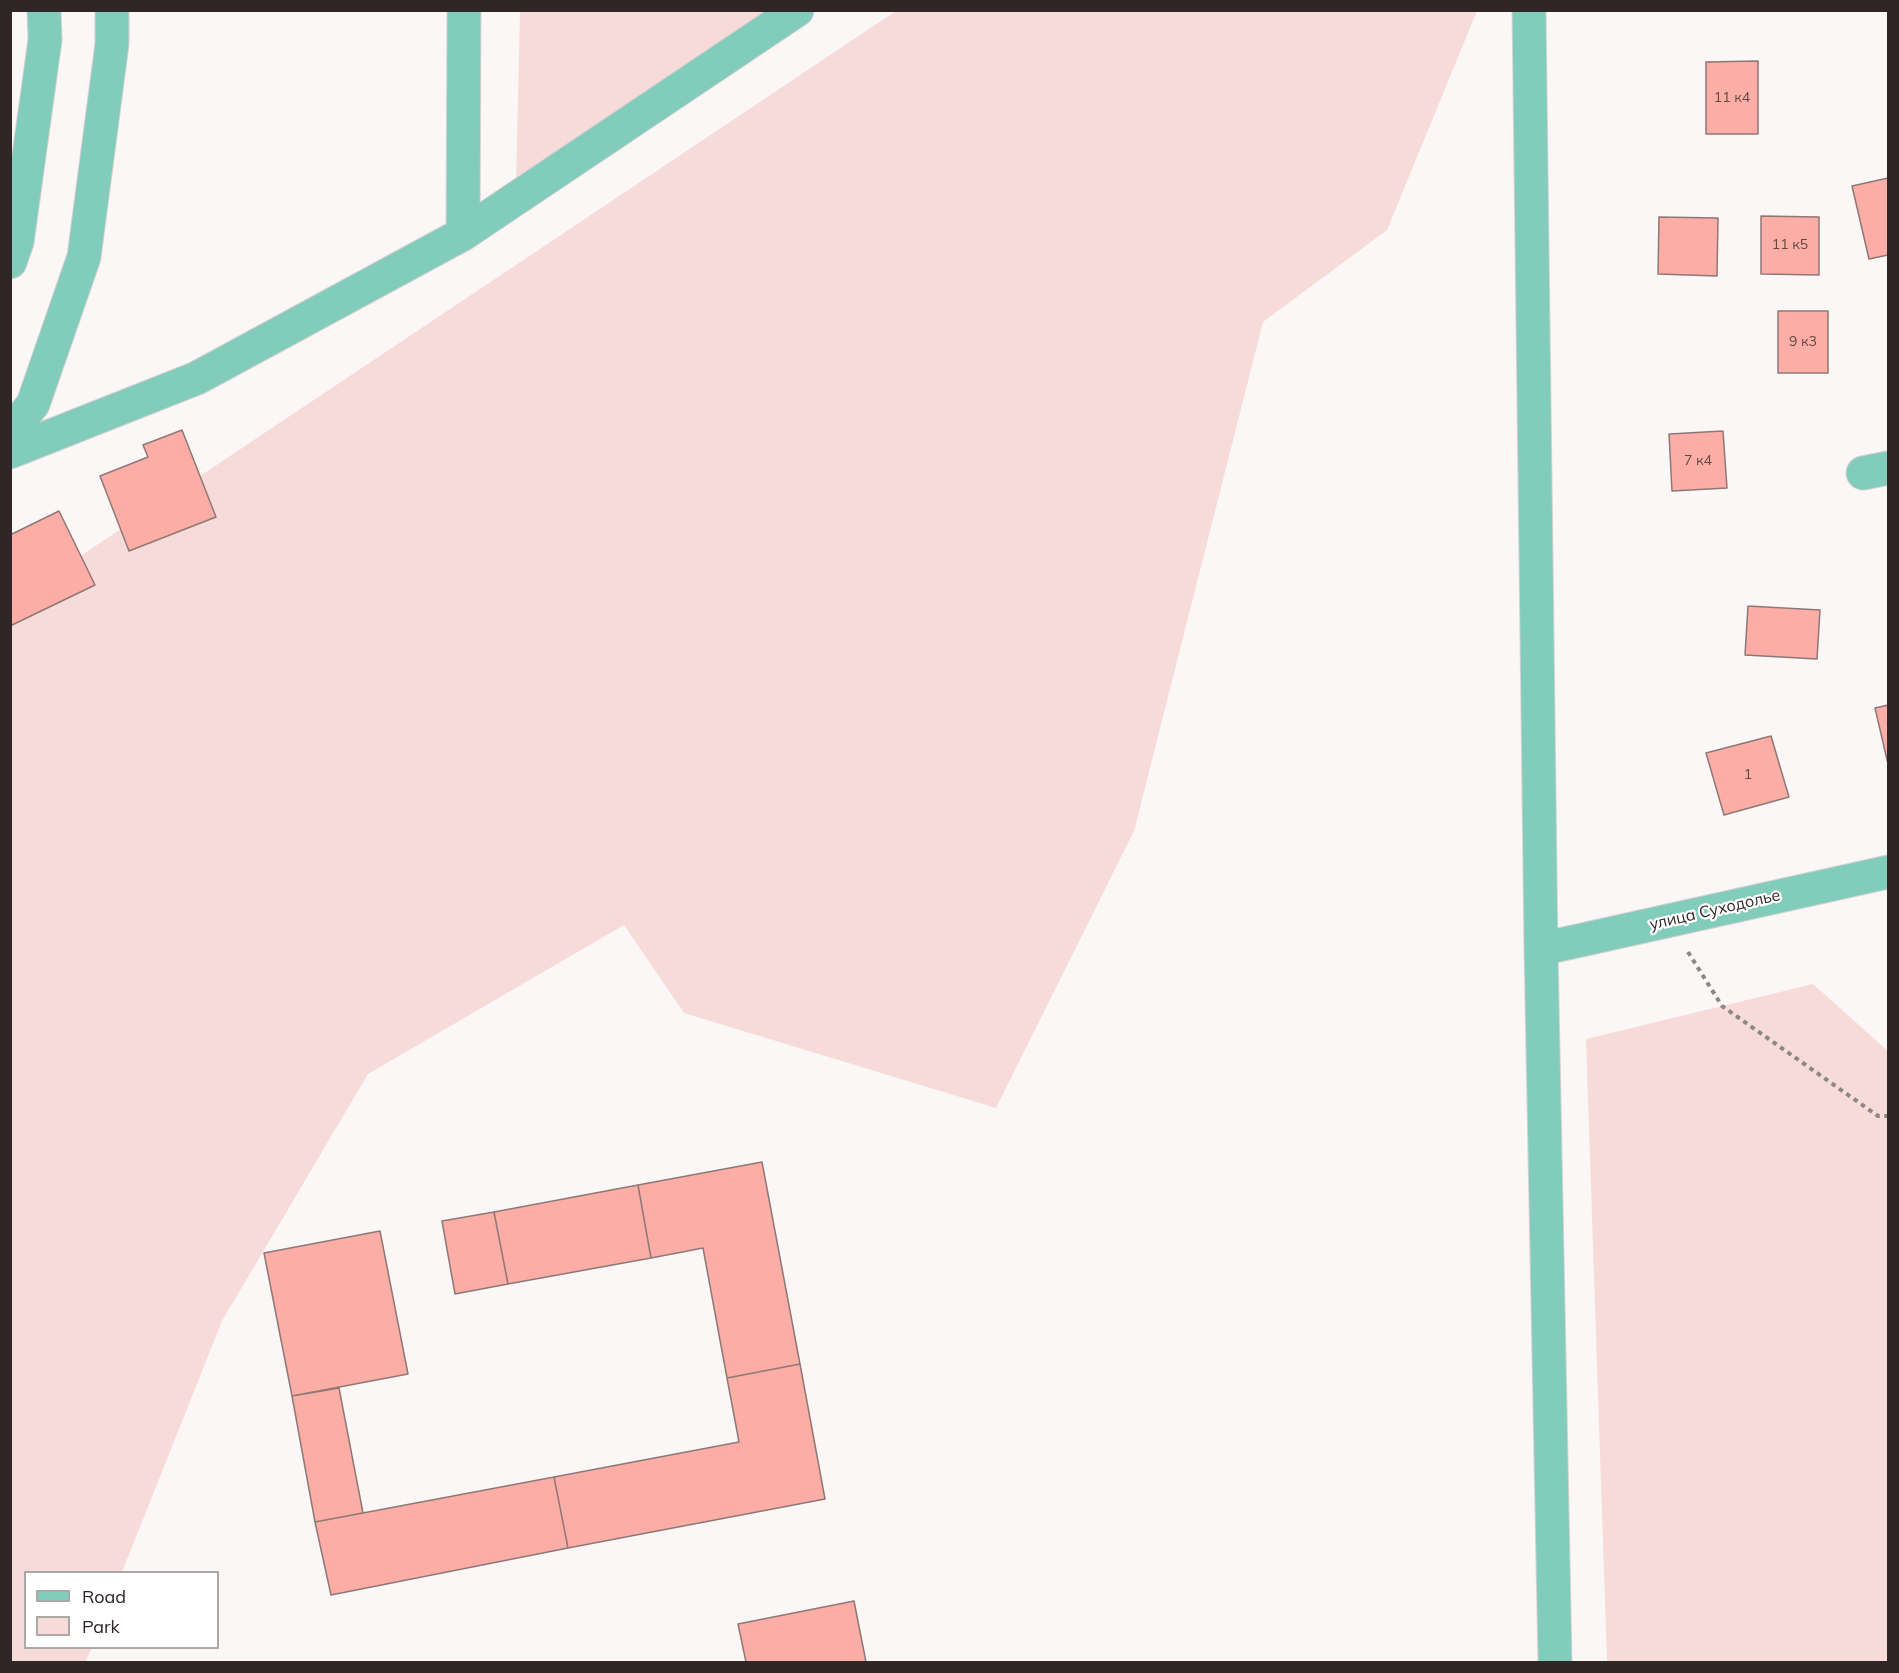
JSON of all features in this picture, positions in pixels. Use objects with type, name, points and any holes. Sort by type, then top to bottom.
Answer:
[{"type":"street","points":[[10,262],[17,242],[43,52],[44,10]]},
{"type":"street","points":[[10,432],[33,404],[84,257],[112,44],[112,10]]},
{"type":"street","points":[[463,234],[464,10]]},
{"type":"street","points":[[10,452],[197,378],[463,234],[796,10]]},
{"type":"street","points":[[1529,10],[1541,949],[1556,1662]]},
{"type":"street","name":"улица Суходолье","points":[[1541,949],[1888,872]]},
{"type":"path","points":[[1669,921],[1722,1006],[1878,1116],[1888,1116]]},
{"type":"green space","points":[[520,11],[776,11],[516,183]]},
{"type":"green space","points":[[896,11],[1477,11],[1387,230],[1263,322],[1134,831],[996,1108],[684,1013],[624,925],[368,1074],[222,1321],[122,1571],[24,1571],[24,1649],[92,1649],[85,1662],[11,1662],[10,603]]},
{"type":"green space","points":[[1813,984],[1888,1051],[1888,1662],[1607,1662],[1586,1039]]},
{"type":"building","points":[[1758,61],[1758,134],[1706,134],[1706,62]]},
{"type":"building","points":[[1888,178],[1888,255],[1869,259],[1852,186]]},
{"type":"building","points":[[1761,216],[1819,217],[1819,275],[1761,274]]},
{"type":"building","points":[[1659,217],[1718,218],[1717,276],[1658,274]]},
{"type":"building","points":[[1778,311],[1828,311],[1828,373],[1778,373]]},
{"type":"building","points":[[182,430],[216,517],[129,551],[100,476],[148,457],[143,445]]},
{"type":"building","points":[[1723,431],[1727,488],[1672,491],[1669,434]]},
{"type":"building","points":[[59,511],[95,585],[10,626],[10,535]]},
{"type":"building","points":[[1748,606],[1820,610],[1817,659],[1745,655]]},
{"type":"building","points":[[1888,705],[1888,764],[1875,708]]},
{"type":"building","points":[[1771,736],[1789,797],[1724,815],[1706,753]]},
{"type":"building","points":[[762,1162],[800,1364],[727,1378],[703,1248],[651,1258],[638,1185]]},
{"type":"building","points":[[638,1185],[651,1258],[508,1284],[494,1212]]},
{"type":"building","points":[[494,1212],[508,1284],[455,1294],[442,1221]]},
{"type":"building","points":[[380,1231],[408,1374],[292,1396],[264,1253]]},
{"type":"building","points":[[800,1364],[825,1499],[568,1548],[554,1477],[739,1442],[727,1378]]},
{"type":"building","points":[[339,1388],[363,1513],[315,1522],[292,1396]]},
{"type":"building","points":[[554,1477],[568,1548],[331,1595],[315,1522]]},
{"type":"building","points":[[854,1601],[866,1662],[746,1662],[738,1624]]}]
